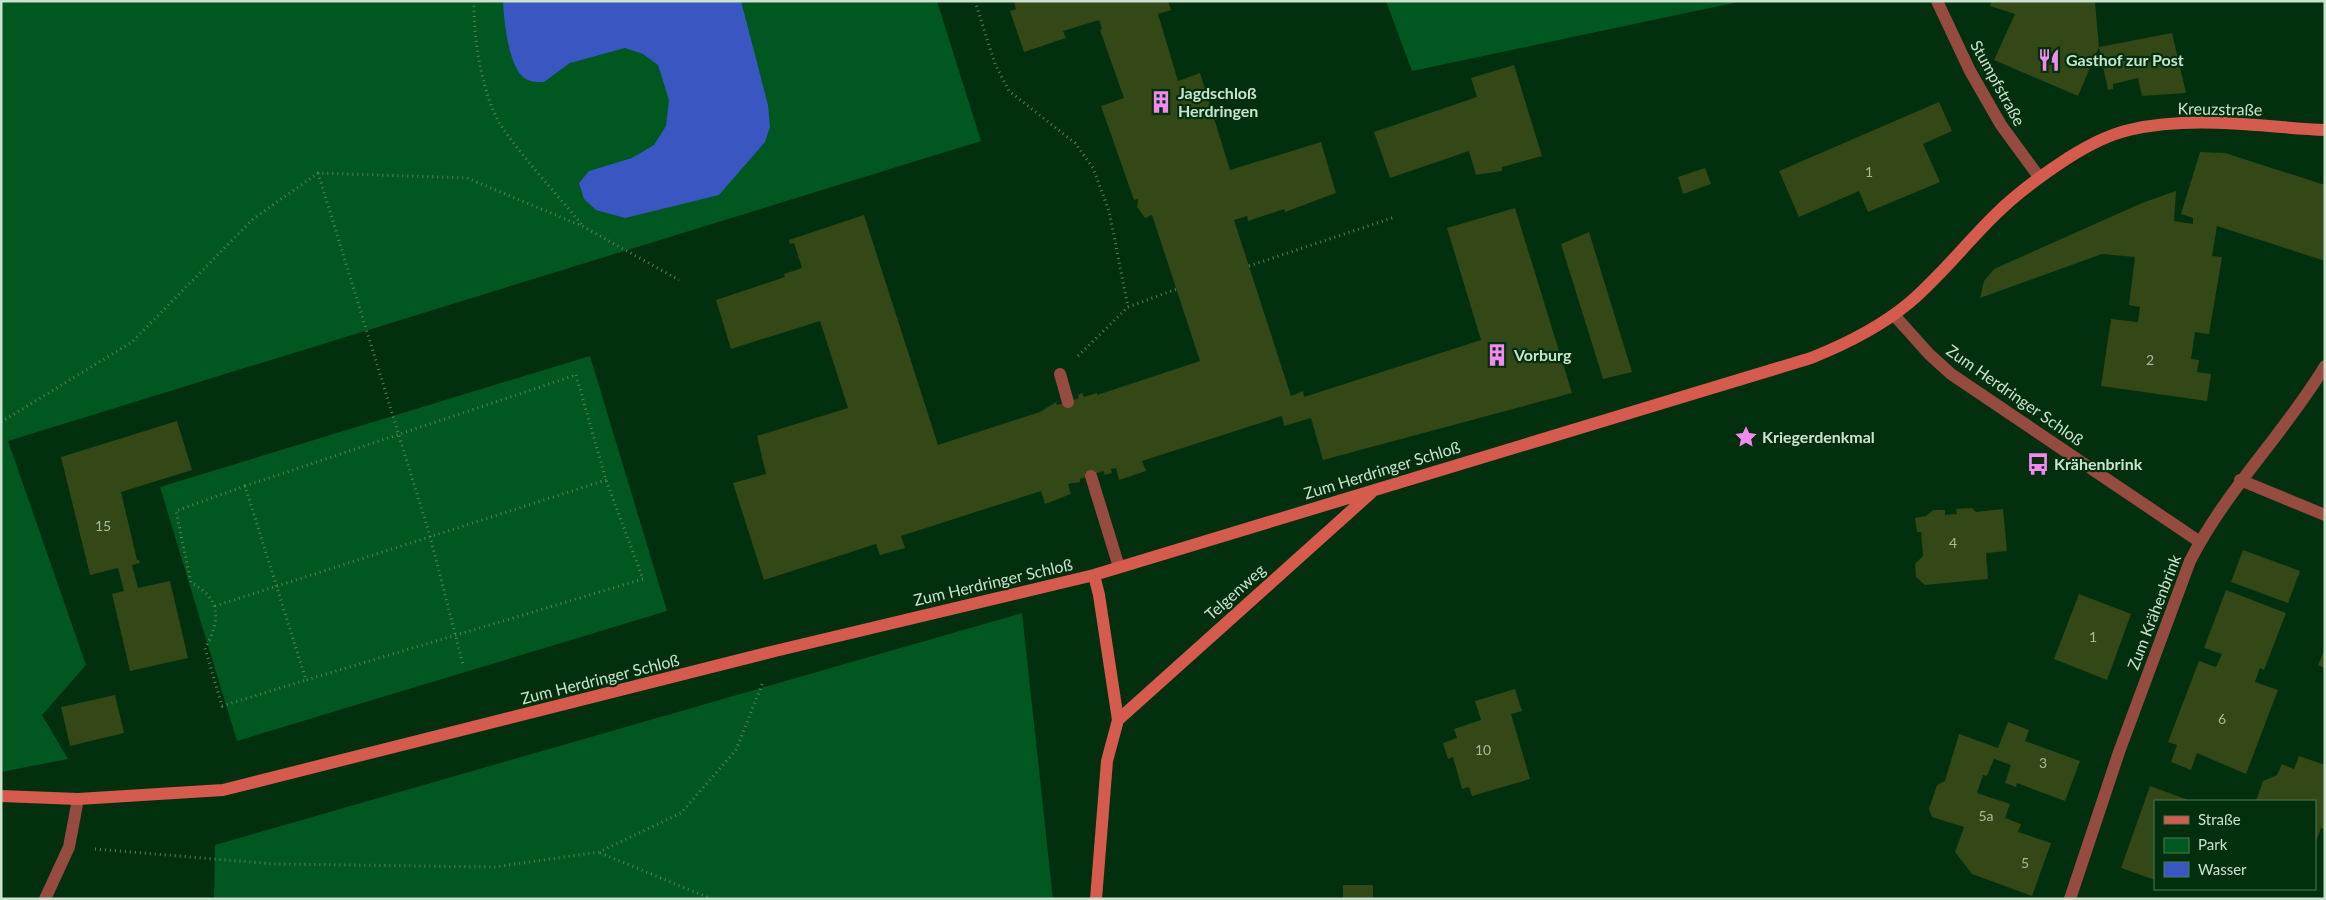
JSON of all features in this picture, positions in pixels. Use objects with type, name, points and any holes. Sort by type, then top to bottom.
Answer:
[{"type":"main road","name":"Kreuzstraße","points":[[2014,196],[2039,177],[2102,139],[2128,130],[2161,124],[2196,122],[2325,130]]},
{"type":"main road","name":"Zum Herdringer Schloß","points":[[1,796],[78,799],[223,790],[1119,567],[1811,358],[1865,334],[1894,315],[1951,264],[1995,214],[2014,196]]},
{"type":"main road","name":"Telgenweg","points":[[1118,720],[1375,490]]},
{"type":"main road","points":[[1094,574],[1099,595],[1118,720],[1107,761],[1096,899]]},
{"type":"street","name":"Stumpfstraße","points":[[1937,1],[1970,71],[2001,125],[2039,177]]},
{"type":"street","name":"Zum Herdringer Schloß","points":[[1894,315],[1928,354],[1951,374],[2200,542]]},
{"type":"street","name":"Zum Krähenbrink","points":[[2070,899],[2119,752],[2175,598],[2200,542],[2240,480],[2289,422],[2325,366]]},
{"type":"street","points":[[1060,374],[1068,402]]},
{"type":"street","points":[[1091,476],[1119,567]]},
{"type":"street","points":[[2240,480],[2325,515]]},
{"type":"street","points":[[45,899],[69,847],[78,799]]},
{"type":"path","points":[[474,1],[474,15],[483,77],[502,126],[582,226]]},
{"type":"path","points":[[975,1],[995,64],[1009,91],[1023,104],[1049,120],[1075,142],[1093,168],[1109,211],[1128,307]]},
{"type":"path","points":[[318,173],[430,536],[463,665]]},
{"type":"path","points":[[1,422],[132,342],[253,219],[318,173],[467,178],[582,226],[679,280]]},
{"type":"path","points":[[1249,266],[1395,217]]},
{"type":"path","points":[[1060,374],[1128,307],[1176,290]]},
{"type":"path","points":[[576,375],[606,480],[642,579],[222,706],[205,648],[214,630],[215,606],[208,592],[191,582],[176,511],[398,434],[576,375]]},
{"type":"path","points":[[215,606],[606,480]]},
{"type":"path","points":[[245,486],[306,680]]},
{"type":"path","points":[[69,847],[274,864],[495,867],[599,852],[681,813],[736,750],[776,651]]},
{"type":"path","points":[[599,852],[712,899]]},
{"type":"green space","points":[[1,1],[937,1],[981,141],[8,441],[86,665],[42,715],[68,759],[1,772]]},
{"type":"green space","points":[[1386,1],[1743,1],[1412,71]]},
{"type":"green space","points":[[590,356],[667,611],[237,741],[160,487]]},
{"type":"green space","points":[[1022,613],[1053,899],[214,899],[215,845]]},
{"type":"water","points":[[503,1],[741,1],[768,105],[770,127],[765,142],[719,195],[625,218],[596,210],[584,199],[579,183],[589,171],[632,158],[654,145],[666,126],[669,100],[658,65],[643,54],[625,48],[570,63],[544,82],[529,81],[517,70],[510,52]]},
{"type":"building","name":"Vorburg","points":[[1014,1],[1168,1],[1171,10],[1158,14],[1178,81],[1200,73],[1230,170],[1321,142],[1336,193],[1285,212],[1284,209],[1248,221],[1247,216],[1234,220],[1291,396],[1303,391],[1304,397],[1481,340],[1447,228],[1515,208],[1572,393],[1323,460],[1311,418],[1284,426],[1282,416],[1142,461],[1146,471],[1119,480],[1116,468],[1111,469],[1112,473],[1105,475],[1103,471],[1080,479],[1080,482],[1068,484],[1071,494],[1045,504],[1041,491],[901,536],[905,548],[880,555],[876,544],[764,580],[733,483],[766,474],[757,436],[848,408],[820,321],[731,349],[716,300],[785,277],[784,274],[802,268],[794,243],[790,244],[789,240],[864,215],[938,445],[1040,412],[1056,402],[1057,405],[1068,402],[1079,398],[1078,395],[1082,393],[1084,397],[1097,393],[1097,395],[1200,361],[1152,215],[1145,218],[1137,207],[1138,199],[1134,200],[1101,106],[1124,98],[1100,30],[1102,29],[1099,20],[1063,31],[1066,38],[1024,52],[1010,11],[1016,9]]},
{"type":"building","points":[[1991,1],[2095,2],[2099,47],[2078,96],[1994,60],[2015,14],[1990,6]]},
{"type":"building","points":[[2172,33],[2186,93],[2142,96],[2138,78],[2113,84],[2113,89],[2108,90],[2099,47]]},
{"type":"building","points":[[1514,65],[1542,156],[1502,167],[1502,171],[1476,175],[1469,151],[1390,178],[1374,132],[1477,97],[1471,78]]},
{"type":"building","points":[[1939,102],[1952,131],[1923,144],[1940,182],[1868,212],[1859,191],[1799,217],[1779,171]]},
{"type":"building","points":[[2200,152],[2225,153],[2325,185],[2325,261],[2217,226],[2212,256],[2222,257],[2209,334],[2195,332],[2191,359],[2199,360],[2197,372],[2211,374],[2207,401],[2101,386],[2111,319],[2138,322],[2140,307],[2129,305],[2135,257],[2102,254],[1980,298],[1984,281],[1994,269],[2142,203],[2176,191],[2174,221],[2193,224],[2193,218],[2181,214]]},
{"type":"building","points":[[1705,168],[1711,184],[1683,194],[1678,177]]},
{"type":"building","points":[[1589,232],[1632,372],[1603,379],[1561,244]]},
{"type":"building","points":[[177,421],[192,470],[121,492],[137,560],[140,563],[132,565],[138,588],[170,581],[188,658],[130,671],[112,594],[124,591],[118,568],[90,575],[61,457]]},
{"type":"building","points":[[1972,508],[1976,512],[2003,509],[2007,551],[1986,553],[1988,579],[1925,585],[1916,577],[1915,564],[1923,556],[1921,532],[1917,532],[1915,518],[1926,516],[1933,510],[1945,510],[1945,515],[1957,514],[1956,509]]},
{"type":"building","points":[[2243,550],[2300,571],[2288,603],[2231,582]]},
{"type":"building","points":[[2226,590],[2286,613],[2264,670],[2260,668],[2255,682],[2278,690],[2246,774],[2197,753],[2191,770],[2171,762],[2177,745],[2168,742],[2199,661],[2216,667],[2222,654],[2204,648]]},
{"type":"building","points":[[2079,594],[2131,614],[2107,680],[2054,659]]},
{"type":"building","points":[[2325,649],[2325,668],[2318,665]]},
{"type":"building","points":[[1515,689],[1522,711],[1511,714],[1530,779],[1472,796],[1469,787],[1462,789],[1453,757],[1448,759],[1443,743],[1457,738],[1454,729],[1481,720],[1475,701]]},
{"type":"building","points":[[115,695],[124,733],[70,746],[61,707]]},
{"type":"building","points":[[2008,722],[2029,730],[2025,741],[2080,761],[2065,801],[2017,783],[2016,787],[2005,783],[2011,765],[1994,759],[1987,776],[1983,775],[1977,793],[2010,804],[2005,818],[2021,824],[2018,832],[2051,843],[2032,896],[1972,874],[1955,852],[1964,827],[1932,817],[1929,809],[1937,785],[1945,781],[1959,734],[1998,748]]},
{"type":"building","points":[[2299,756],[2325,765],[2325,829],[2321,828],[2316,841],[2316,800],[2256,800],[2263,781],[2277,775],[2282,764],[2294,769]]},
{"type":"building","points":[[2150,786],[2188,800],[2154,800],[2154,880],[2121,868]]},
{"type":"building","points":[[1343,885],[1373,885],[1373,899],[1343,899]]},
{"type":"place","name":"Gasthof zur Post","points":[[2049,60]]},
{"type":"place","name":"Jagdschloß Herdringen","points":[[1161,102]]},
{"type":"place","name":"Vorburg","points":[[1497,355]]},
{"type":"place","name":"Kriegerdenkmal","points":[[1746,437]]},
{"type":"place","name":"Krähenbrink","points":[[2038,464]]}]
